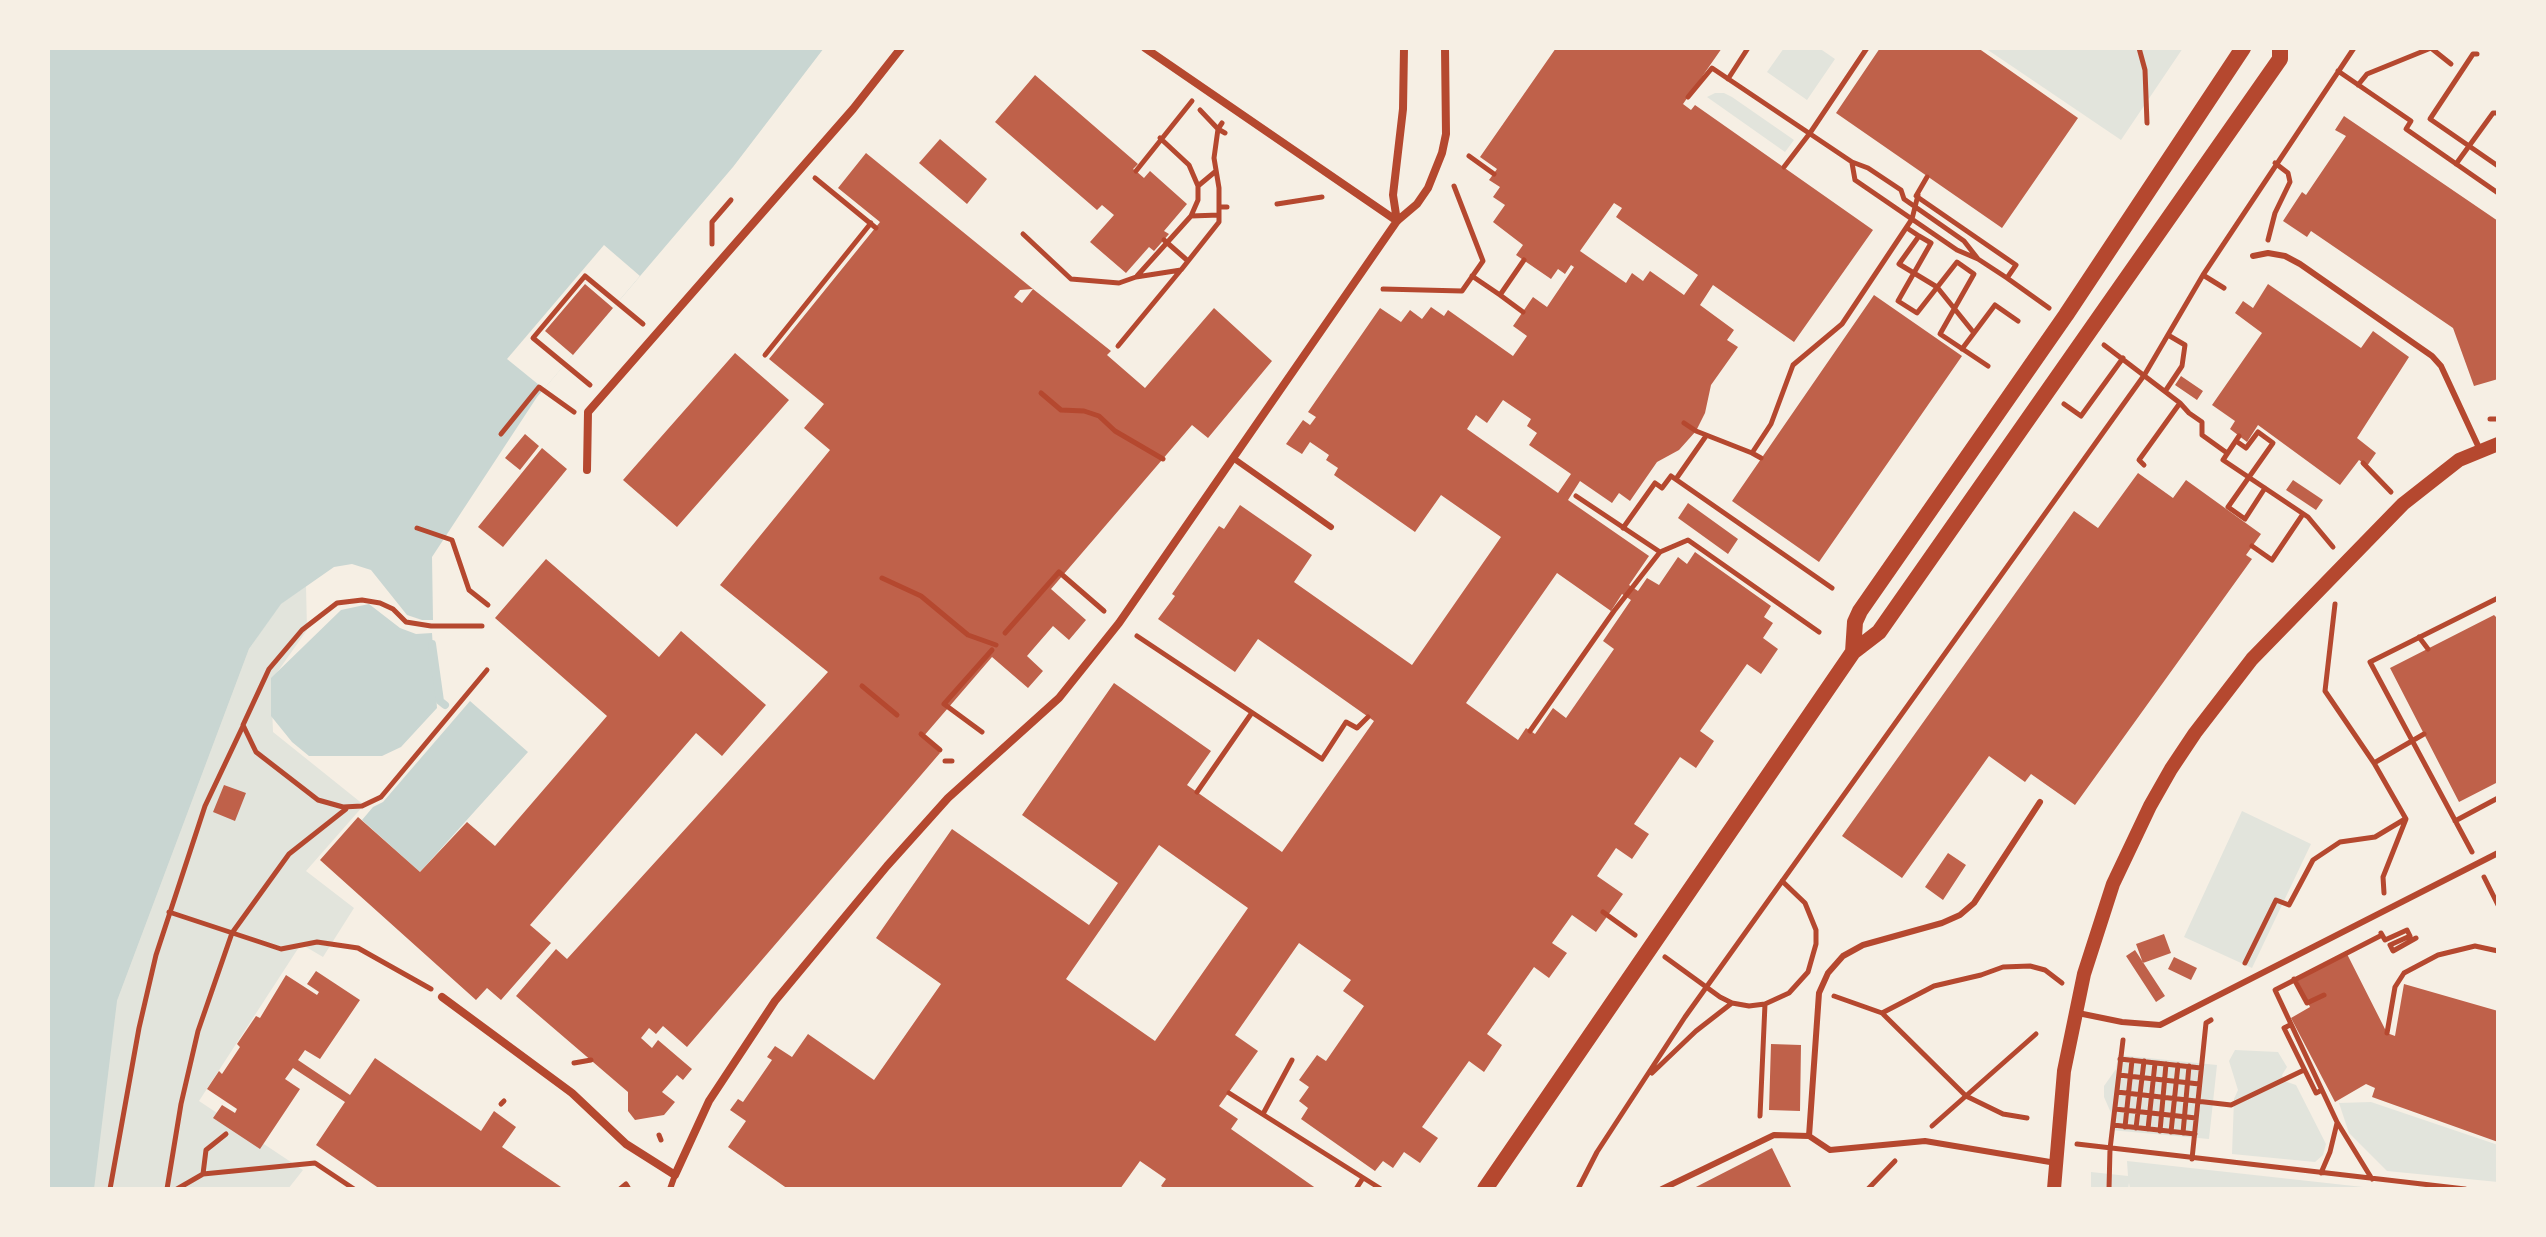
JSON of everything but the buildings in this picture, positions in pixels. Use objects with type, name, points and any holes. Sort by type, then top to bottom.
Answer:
[{"type":"main road","points":[[1853,652],[1855,622],[1860,611],[2066,315],[2243,48]]},
{"type":"main road","points":[[1485,1189],[1853,652],[1879,632],[2280,59],[2280,48]]},
{"type":"street","points":[[587,470],[588,412],[853,109],[901,48]]},
{"type":"street","points":[[1145,48],[1397,221]]},
{"type":"street","points":[[1397,221],[1393,195],[1403,109],[1404,48]]},
{"type":"street","points":[[442,997],[572,1093],[626,1144],[675,1175],[709,1101],[789,984],[948,798],[1059,698],[1119,623],[1397,221],[1417,204],[1428,188],[1446,134],[1445,48]]},
{"type":"street","points":[[2054,1189],[2064,1071],[2084,974],[2113,884],[2150,806],[2195,733],[2252,659],[2403,504],[2459,460],[2498,444]]},
{"type":"lane","points":[[2253,256],[2268,253],[2285,256],[2300,264],[2432,356],[2441,366],[2480,450]]},
{"type":"lane","points":[[1233,458],[1331,527]]},
{"type":"lane","points":[[1809,1136],[1819,993],[1828,973],[1843,956],[1863,945],[1960,915],[1974,903],[2040,802]]},
{"type":"lane","points":[[2075,1013],[2160,1025],[2498,853]]},
{"type":"lane","points":[[1662,1189],[1771,1135],[1809,1136],[1830,1150],[1925,1141],[2056,1163]]},
{"type":"lane","points":[[670,1189],[675,1175]]},
{"type":"path","points":[[1728,79],[1748,48]]},
{"type":"path","points":[[1784,167],[1865,51],[1855,48]]},
{"type":"path","points":[[2139,48],[2145,70],[2147,123]]},
{"type":"path","points":[[1578,1189],[1597,1152],[1685,1017],[2145,374],[2203,275],[2354,48]]},
{"type":"path","points":[[2358,85],[2367,74],[2431,48],[2451,64]]},
{"type":"path","points":[[2477,54],[2473,54],[2430,119],[2498,166]]},
{"type":"path","points":[[1688,97],[1712,68],[1852,162],[1868,168],[1901,190],[1904,199],[1964,241],[1978,259]]},
{"type":"path","points":[[2338,71],[2411,121],[2406,129],[2498,193]]},
{"type":"path","points":[[1136,171],[1203,88]]},
{"type":"path","points":[[1192,102],[1225,133]]},
{"type":"path","points":[[2456,164],[2493,113],[2498,113]]},
{"type":"path","points":[[1118,346],[1219,222],[1214,158],[1220,126]]},
{"type":"path","points":[[1136,277],[1165,241],[1191,216],[1198,200],[1198,186],[1189,165],[1160,138]]},
{"type":"path","points":[[1469,156],[1494,174]]},
{"type":"path","points":[[1852,162],[1855,180],[1957,250],[1978,259],[2007,278]]},
{"type":"path","points":[[2268,253],[2275,213],[2290,177],[2275,163]]},
{"type":"path","points":[[1198,186],[1217,170]]},
{"type":"path","points":[[1909,203],[1925,175]]},
{"type":"path","points":[[1752,453],[1771,424],[1793,365],[1842,324],[1907,228],[1925,175]]},
{"type":"path","points":[[1925,175],[1916,196],[2016,265]]},
{"type":"path","points":[[765,355],[873,225],[820,182]]},
{"type":"path","points":[[1383,289],[1462,291],[1483,261],[1454,186]]},
{"type":"path","points":[[1277,204],[1322,197]]},
{"type":"path","points":[[719,262],[711,240],[712,222],[731,200]]},
{"type":"path","points":[[1219,207],[1227,207]]},
{"type":"path","points":[[1191,216],[1219,215]]},
{"type":"path","points":[[1907,228],[1931,243],[1898,301],[1917,313],[1957,262],[1974,274],[1940,334],[1988,366]]},
{"type":"path","points":[[1023,234],[1071,279],[1119,283],[1181,270]]},
{"type":"path","points":[[1919,236],[1899,264],[1937,287],[1974,333]]},
{"type":"path","points":[[1165,241],[1188,261]]},
{"type":"path","points":[[1500,295],[1524,260]]},
{"type":"path","points":[[2203,275],[2224,288]]},
{"type":"path","points":[[602,396],[533,338],[585,276],[656,334]]},
{"type":"path","points":[[1472,276],[1523,312]]},
{"type":"path","points":[[1962,349],[1995,305],[2018,321]]},
{"type":"path","points":[[2165,391],[2182,366],[2185,345],[2168,335]]},
{"type":"path","points":[[2113,352],[2145,374],[2202,422],[2202,435],[2227,453]]},
{"type":"path","points":[[2064,403],[2081,416],[2123,358]]},
{"type":"path","points":[[501,434],[539,387],[573,412],[588,412]]},
{"type":"path","points":[[1041,393],[1061,410],[1084,411],[1099,416],[1115,431],[1163,459]]},
{"type":"path","points":[[2144,465],[2139,460],[2180,403]]},
{"type":"path","points":[[2490,419],[2498,419]]},
{"type":"path","points":[[1684,423],[1706,436],[1761,458]]},
{"type":"path","points":[[2265,488],[2245,519],[2228,507],[2248,477],[2273,443],[2258,432],[2246,448],[2237,438],[2223,460],[2248,477],[2265,488],[2303,514],[2336,551]]},
{"type":"path","points":[[1676,479],[1706,436]]},
{"type":"path","points":[[2363,463],[2391,493]]},
{"type":"path","points":[[1623,528],[1655,483],[1662,488],[1671,476],[1832,588]]},
{"type":"path","points":[[1576,496],[1660,552]]},
{"type":"path","points":[[2252,546],[2272,560],[2303,514]]},
{"type":"path","points":[[417,528],[452,540],[469,590],[488,605]]},
{"type":"path","points":[[1530,731],[1660,552],[1688,540],[1749,586],[1819,632]]},
{"type":"path","points":[[1005,633],[1059,572],[1104,611]]},
{"type":"path","points":[[882,578],[921,596],[968,635],[994,647],[944,704],[982,732]]},
{"type":"path","points":[[2336,595],[2325,691],[2374,763],[2406,819]]},
{"type":"path","points":[[2470,849],[2370,662],[2498,598]]},
{"type":"path","points":[[110,1189],[139,1028],[169,912],[205,806],[269,669],[302,630],[337,603],[362,600],[380,603],[393,609],[406,622],[431,626],[482,626]]},
{"type":"path","points":[[1137,636],[1322,759],[1346,722],[1357,728],[1368,717]]},
{"type":"path","points":[[2419,637],[2428,649]]},
{"type":"path","points":[[243,725],[256,752],[318,800],[348,807],[362,806],[381,797],[487,670]]},
{"type":"path","points":[[862,686],[897,715]]},
{"type":"path","points":[[1197,792],[1251,714]]},
{"type":"path","points":[[921,734],[940,750]]},
{"type":"path","points":[[2374,763],[2424,734]]},
{"type":"path","points":[[2455,821],[2498,798]]},
{"type":"path","points":[[167,1189],[181,1104],[198,1031],[232,933],[289,854],[348,807]]},
{"type":"path","points":[[2384,895],[2383,877],[2406,819]]},
{"type":"path","points":[[2241,971],[2276,900],[2289,905],[2313,860],[2340,842],[2375,837],[2406,819]]},
{"type":"path","points":[[2486,880],[2498,905]]},
{"type":"path","points":[[1648,1077],[1696,1031],[1732,1003],[1749,1006],[1765,1004],[1778,1000],[1800,984],[1808,972],[1816,944],[1812,916],[1805,903],[1782,881]]},
{"type":"path","points":[[169,912],[281,949],[317,942],[358,948],[423,983],[442,997]]},
{"type":"path","points":[[2372,1179],[2337,1122],[2275,990],[2382,935],[2385,940],[2407,930],[2410,936],[2390,945],[2393,951],[2416,938]]},
{"type":"path","points":[[2387,1033],[2395,987],[2404,973],[2438,955],[2475,946],[2498,951]]},
{"type":"path","points":[[2027,1118],[2003,1114],[1956,1089],[1921,1049],[1882,1013],[1934,986],[2003,967],[2030,966],[2045,970],[2067,985]]},
{"type":"path","points":[[2294,979],[2307,1003],[2324,995]]},
{"type":"path","points":[[1760,1116],[1765,1004]]},
{"type":"path","points":[[2192,1159],[2206,1023]]},
{"type":"path","points":[[2290,1025],[2284,1028],[2304,1070],[2316,1093],[2322,1090]]},
{"type":"path","points":[[1932,1126],[2036,1034]]},
{"type":"path","points":[[2109,1189],[2110,1149],[2123,1040]]},
{"type":"path","points":[[2120,1059],[2201,1068]]},
{"type":"path","points":[[574,1063],[591,1060]]},
{"type":"path","points":[[1263,1114],[1292,1060]]},
{"type":"path","points":[[2125,1127],[2132,1060]]},
{"type":"path","points":[[2136,1128],[2144,1061]]},
{"type":"path","points":[[2148,1129],[2155,1062]]},
{"type":"path","points":[[2160,1131],[2166,1064]]},
{"type":"path","points":[[2171,1132],[2178,1065]]},
{"type":"path","points":[[2183,1133],[2189,1066]]},
{"type":"path","points":[[2117,1092],[2231,1105],[2304,1070]]},
{"type":"path","points":[[2119,1075],[2199,1084]]},
{"type":"path","points":[[1229,1093],[1381,1189]]},
{"type":"path","points":[[2115,1109],[2196,1118]]},
{"type":"path","points":[[2321,1173],[2337,1122]]},
{"type":"path","points":[[2113,1125],[2195,1134]]},
{"type":"path","points":[[203,1174],[206,1150],[226,1134]]},
{"type":"path","points":[[2073,1144],[2465,1189]]},
{"type":"path","points":[[1868,1189],[1895,1161]]},
{"type":"path","points":[[177,1189],[203,1174],[315,1163],[354,1189]]},
{"type":"path","points":[[1356,1189],[1363,1178]]},
{"type":"path","points":[[620,1189],[626,1184],[629,1189]]},
{"type":"shaded area","points":[[48,48],[824,48],[733,167],[537,397],[432,557],[433,620],[407,615],[371,570],[352,564],[334,567],[281,604],[249,649],[117,1001],[94,1189],[48,1189]]},
{"type":"shaded area","points":[[1784,48],[1819,48],[1835,59],[1807,100],[1767,72]]},
{"type":"shaded area","points":[[1985,48],[2183,48],[2121,140]]},
{"type":"shaded area","points":[[1715,93],[1732,97],[1794,140],[1785,152],[1707,97]]},
{"type":"shaded area","points":[[306,586],[307,630],[271,681],[273,732],[364,805],[306,871],[354,908],[323,957],[301,944],[199,1101],[303,1170],[288,1189],[48,1189],[48,988],[117,1001],[249,649],[280,604]]},
{"type":"shaded area","points":[[369,604],[400,628],[416,634],[432,633],[437,708],[401,747],[382,756],[309,756],[292,742],[271,716],[271,678],[341,610]]},
{"type":"shaded area","points":[[470,701],[528,752],[420,872],[362,820],[373,807],[383,802]]},
{"type":"shaded area","points":[[2242,811],[2311,844],[2252,968],[2184,937]]},
{"type":"shaded area","points":[[2235,1050],[2278,1052],[2287,1067],[2282,1075],[2284,1081],[2296,1085],[2326,1144],[2323,1155],[2315,1162],[2232,1154],[2234,1099],[2238,1090],[2229,1061]]},
{"type":"shaded area","points":[[2118,1055],[2217,1065],[2209,1139],[2110,1130],[2111,1113],[2104,1097],[2104,1086],[2116,1069]]},
{"type":"shaded area","points":[[2371,1102],[2498,1145],[2498,1182],[2387,1171],[2349,1133],[2339,1103]]},
{"type":"shaded area","points":[[2127,1161],[2381,1189],[2130,1189],[2129,1183],[2128,1189],[2091,1189],[2091,1172],[2128,1176]]},
{"type":"pier","points":[[604,245],[640,276],[544,389],[507,359]]},
{"type":"waterway","points":[[432,644],[440,701],[445,705]]}]
